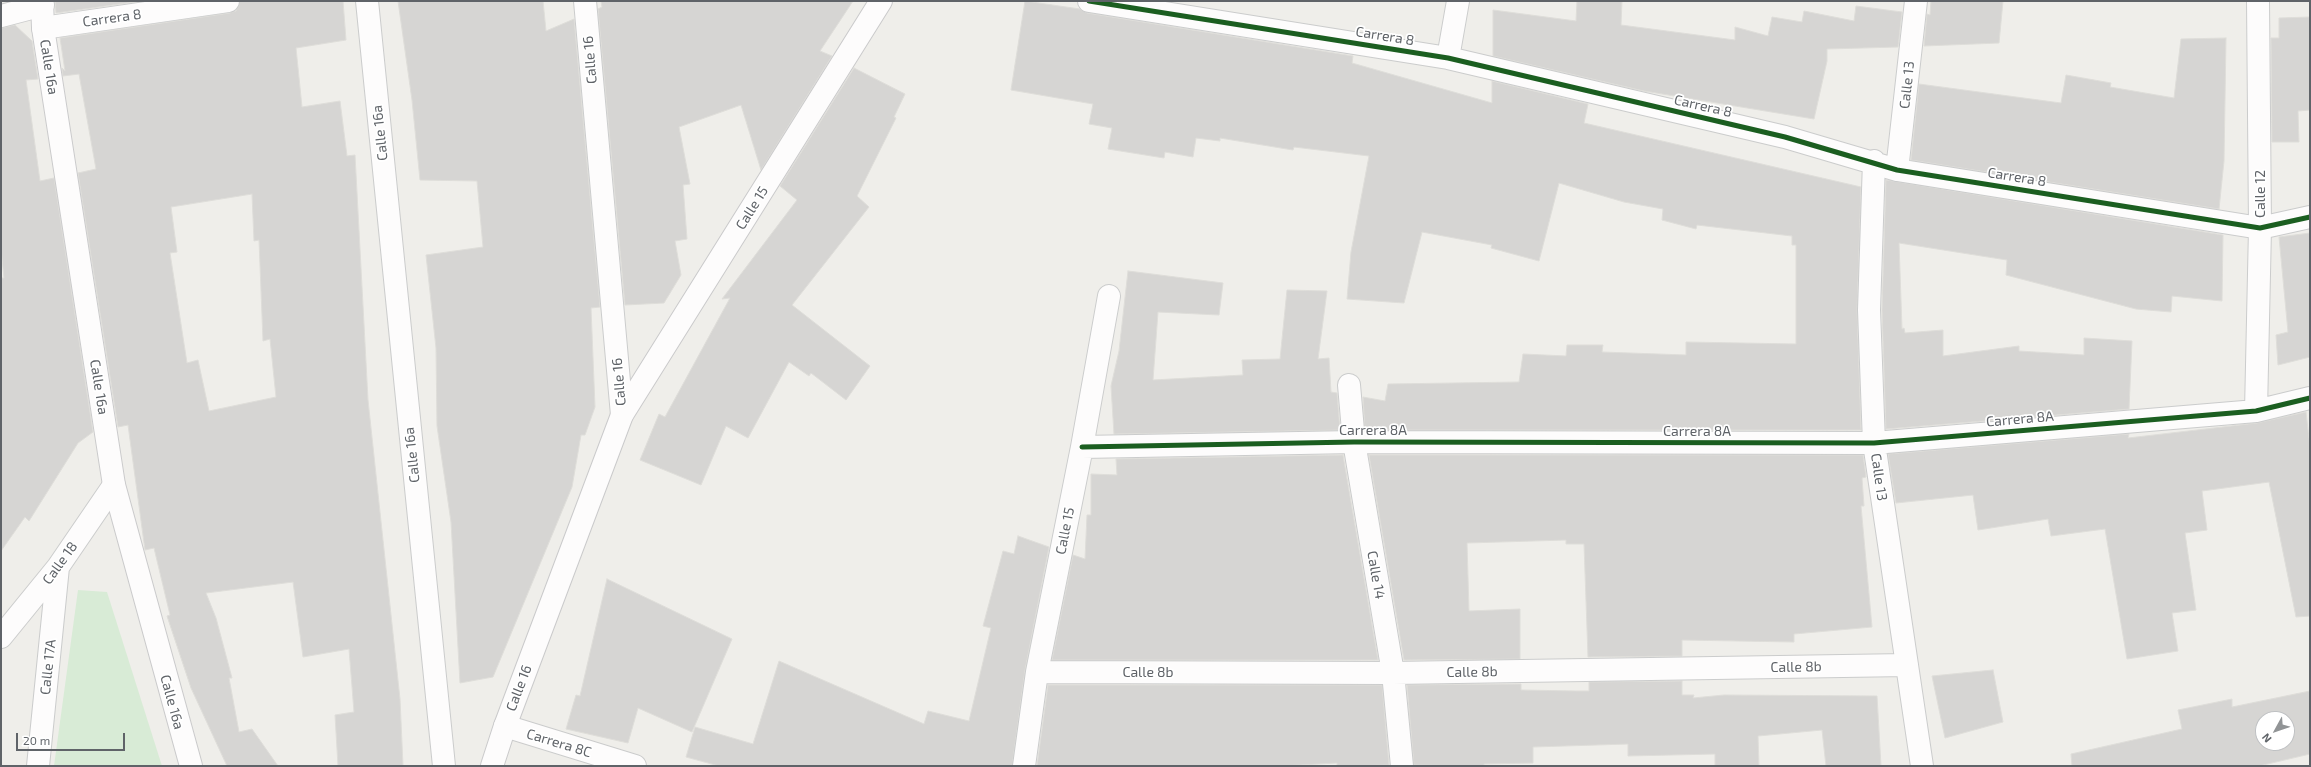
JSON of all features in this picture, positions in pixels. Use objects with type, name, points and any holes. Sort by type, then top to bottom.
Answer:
[{"type":"street","name":"Carrera 8","points":[[43,28],[228,1]]},
{"type":"street","name":"Calle 16a","points":[[367,1],[444,766]]},
{"type":"street","name":"Calle 16","points":[[492,766],[505,726],[622,414],[585,1]]},
{"type":"street","name":"Calle 15","points":[[622,414],[881,1]]},
{"type":"street","name":"Carrera 8","points":[[1089,1],[1448,58],[1785,137],[1874,161],[1897,170],[2260,228],[2310,217]]},
{"type":"street","points":[[1448,58],[1458,1]]},
{"type":"street","name":"Calle 13","points":[[1897,170],[1916,1]]},
{"type":"street","name":"Calle 12","points":[[2256,411],[2260,228],[2258,1]]},
{"type":"street","name":"Calle 16a","points":[[43,3],[43,28],[114,485],[191,766]]},
{"type":"street","points":[[1,16],[43,3]]},
{"type":"street","name":"Calle 13","points":[[1874,161],[1869,310],[1874,443],[1922,766]]},
{"type":"street","name":"Calle 15","points":[[1024,766],[1037,672],[1082,447],[1109,296]]},
{"type":"street","name":"Calle 14","points":[[1349,385],[1354,442],[1393,673],[1402,766]]},
{"type":"street","name":"Carrera 8A","points":[[1082,447],[1354,442],[1874,443],[2256,411],[2310,398]]},
{"type":"street","name":"Calle 18","points":[[1,637],[58,567],[114,485]]},
{"type":"street","name":"Calle 17A","points":[[38,766],[58,567]]},
{"type":"street","name":"Calle 8b","points":[[1037,672],[1393,673],[1907,665]]},
{"type":"street","name":"Carrera 8C","points":[[505,726],[635,766]]},
{"type":"green space","points":[[78,590],[107,592],[162,766],[54,766]]},
{"type":"building","points":[[55,1],[141,1],[56,13]]},
{"type":"building","points":[[240,1],[343,1],[346,40],[296,48],[302,107],[340,101],[347,156],[355,155],[368,400],[400,699],[403,766],[338,766],[335,715],[354,712],[349,649],[303,657],[293,582],[206,593],[216,618],[232,678],[229,678],[239,732],[252,729],[278,766],[227,766],[191,688],[167,616],[170,615],[154,548],[145,550],[128,425],[118,427],[78,173],[96,169],[79,74],[63,76],[62,68],[65,71],[60,38],[236,11]],"holes":[[[252,194],[254,241],[259,240],[263,341],[270,339],[276,397],[209,411],[198,360],[187,363],[170,253],[177,252],[171,207]]]},
{"type":"building","points":[[398,1],[543,1],[546,31],[574,19],[600,307],[591,308],[595,407],[585,435],[581,435],[572,487],[493,677],[460,683],[451,522],[437,426],[436,348],[426,255],[483,247],[477,181],[420,180],[412,100]]},
{"type":"building","points":[[601,1],[853,1],[820,51],[832,56],[761,170],[741,105],[679,127],[690,184],[683,185],[687,239],[675,241],[681,275],[664,303],[625,305],[598,9],[602,7]]},
{"type":"building","points":[[1025,1],[1080,9],[1087,13],[1353,56],[1352,63],[1492,103],[1492,81],[1588,104],[1584,123],[1861,187],[1857,310],[1861,430],[1365,430],[1363,397],[1385,401],[1388,384],[1519,382],[1523,354],[1566,356],[1567,345],[1603,345],[1602,352],[1686,355],[1686,342],[1796,344],[1796,245],[1792,245],[1792,236],[1697,225],[1696,229],[1662,220],[1663,209],[1624,202],[1559,183],[1539,261],[1491,248],[1492,245],[1422,232],[1404,303],[1347,299],[1351,252],[1369,156],[1294,147],[1293,150],[1220,138],[1220,141],[1196,138],[1193,157],[1165,152],[1164,158],[1108,149],[1112,128],[1089,124],[1093,104],[1011,90]]},
{"type":"building","points":[[1577,1],[1622,1],[1621,25],[1735,40],[1735,27],[1768,36],[1772,17],[1802,22],[1804,11],[1854,21],[1856,6],[1902,12],[1898,47],[1827,49],[1827,61],[1814,119],[1644,91],[1493,56],[1493,10],[1576,21]]},
{"type":"building","points":[[1931,1],[2003,1],[1999,43],[1924,46],[1927,14],[1930,15]]},
{"type":"building","points":[[2310,17],[2310,110],[2298,111],[2299,142],[2272,142],[2271,38],[2279,38],[2279,18]]},
{"type":"building","points":[[15,25],[32,41],[38,79],[26,80],[40,181],[54,178],[93,432],[78,443],[29,521],[25,517],[1,551],[1,278],[4,278],[1,249],[1,28]]},
{"type":"building","points":[[2226,38],[2224,161],[2219,209],[1911,160],[1919,84],[2061,103],[2066,75],[2111,83],[2110,87],[2174,98],[2181,39]]},
{"type":"building","points":[[854,68],[905,94],[894,117],[896,118],[857,196],[869,207],[792,305],[870,366],[846,400],[811,373],[809,376],[789,362],[748,438],[726,426],[701,485],[640,460],[659,414],[665,417],[730,298],[722,299],[797,200],[780,186]]},
{"type":"building","points":[[1886,180],[2223,235],[2222,301],[2172,296],[2171,312],[2136,309],[2006,275],[2007,260],[1899,243],[1902,329],[1904,328],[1905,333],[1943,330],[1943,356],[2019,346],[2019,351],[2084,355],[2084,338],[2132,341],[2129,409],[1886,429],[1882,310]]},
{"type":"building","points":[[2310,233],[2310,357],[2278,365],[2276,335],[2288,332],[2279,237]]},
{"type":"building","points":[[1128,271],[1223,283],[1219,315],[1158,312],[1153,380],[1243,375],[1242,360],[1280,359],[1287,290],[1327,291],[1318,359],[1329,358],[1331,392],[1337,393],[1340,430],[1114,434],[1111,386],[1119,351]]},
{"type":"building","points":[[2306,412],[2310,447],[2310,616],[2296,617],[2269,482],[2202,491],[2207,530],[2185,533],[2196,610],[2172,613],[2178,651],[2127,659],[2105,529],[2051,536],[2048,519],[1978,530],[1973,495],[1896,503],[1888,454],[2129,434],[2128,438],[2257,423]]},
{"type":"building","points":[[1343,455],[1378,660],[1052,660],[1073,555],[1085,559],[1087,515],[1091,515],[1091,474],[1117,475],[1116,459]]},
{"type":"building","points":[[1369,455],[1863,455],[1866,477],[1862,478],[1864,506],[1861,506],[1872,627],[1794,634],[1794,642],[1682,640],[1682,656],[1588,657],[1584,544],[1566,544],[1566,540],[1467,543],[1469,611],[1520,609],[1520,659],[1404,660]]},
{"type":"building","points":[[1018,536],[1049,547],[1025,670],[1012,766],[719,766],[686,757],[695,727],[753,744],[779,661],[924,724],[928,711],[969,721],[991,628],[983,626],[1003,551],[1014,554]]},
{"type":"building","points":[[607,579],[732,639],[692,732],[638,708],[628,743],[566,729],[576,695],[580,696]]},
{"type":"building","points":[[1993,670],[2003,722],[1945,738],[1932,676]]},
{"type":"building","points":[[1682,681],[1682,695],[1694,695],[1693,698],[1724,695],[1877,696],[1881,766],[1826,766],[1822,730],[1758,736],[1759,766],[1715,766],[1715,754],[1628,756],[1628,744],[1533,747],[1533,763],[1484,764],[1484,766],[1414,765],[1407,685],[1521,684],[1521,690],[1589,691],[1589,682]]},
{"type":"building","points":[[1048,685],[1382,685],[1389,765],[1337,766],[1337,763],[1282,766],[1037,766]]},
{"type":"building","points":[[2310,691],[2310,754],[2259,766],[2072,766],[2071,754],[2182,729],[2178,710],[2232,699],[2232,707]]},
{"type":"cycle path","points":[[1089,1],[1448,58],[1785,137],[1897,170],[2260,228],[2310,217]]},
{"type":"cycle path","points":[[1082,447],[1354,442],[1874,443],[2256,411],[2310,398]]}]
